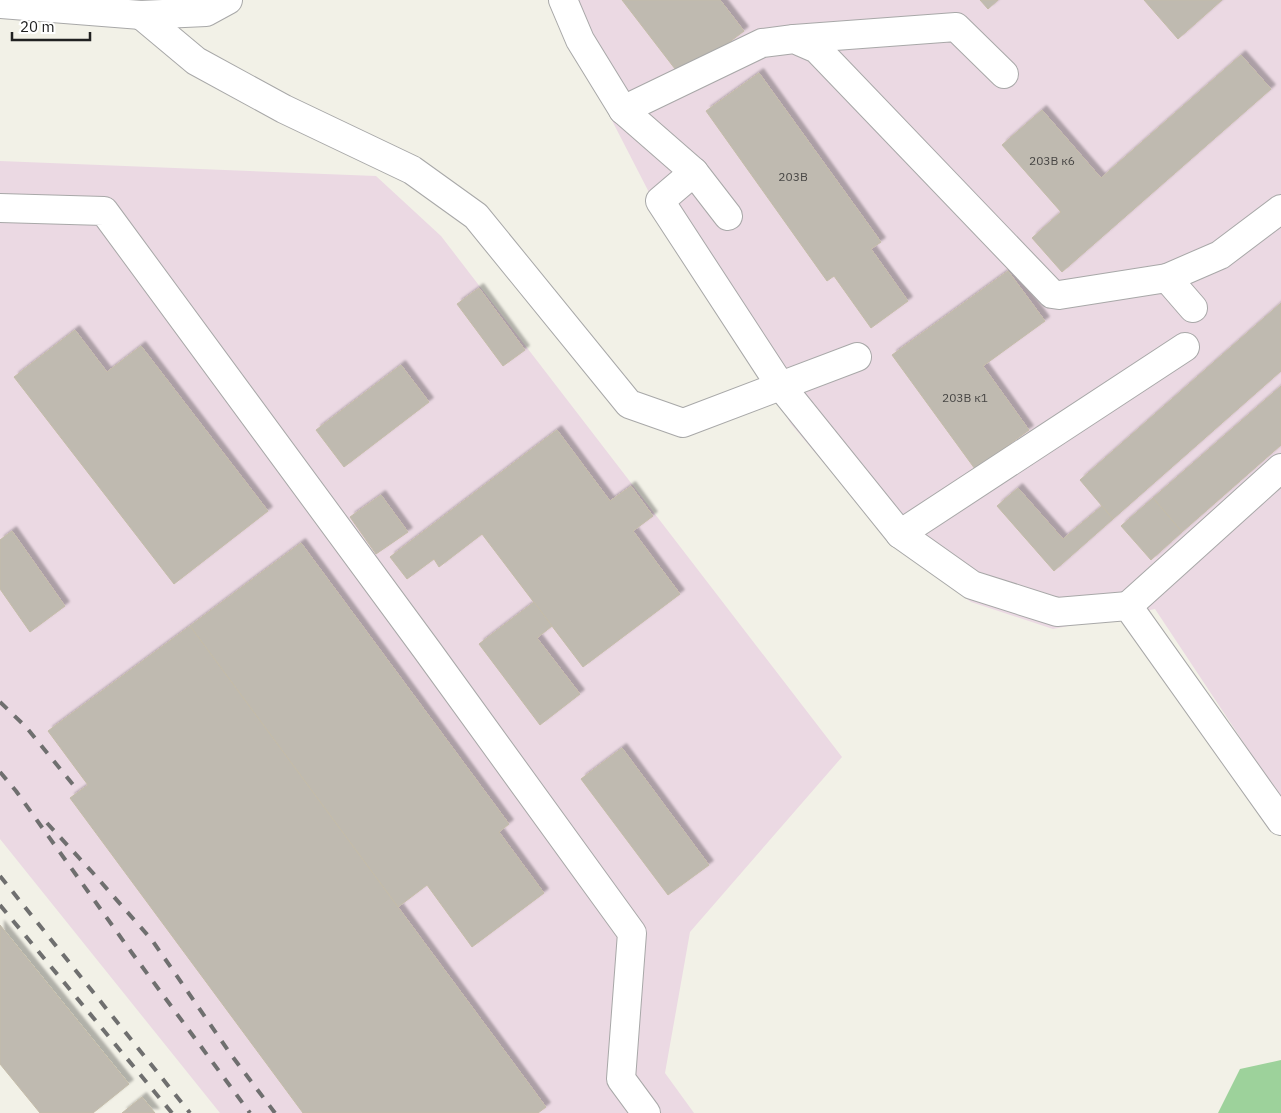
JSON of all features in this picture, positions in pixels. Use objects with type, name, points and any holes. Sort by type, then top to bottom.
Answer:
[{"type":"lane","points":[[0,4],[141,16],[206,12],[228,0]]},
{"type":"lane","points":[[563,0],[580,40],[623,110],[694,172],[728,216]]},
{"type":"lane","points":[[141,16],[196,60],[284,109],[412,170],[476,216],[629,404],[683,423],[857,357]]},
{"type":"lane","points":[[623,110],[762,43],[794,39],[956,27],[1004,74]]},
{"type":"lane","points":[[794,39],[817,49],[1052,294],[1058,295],[1167,278],[1220,255],[1281,209]]},
{"type":"lane","points":[[694,172],[660,201],[780,385],[900,534],[972,585],[1057,612],[1128,606],[1281,468]]},
{"type":"lane","points":[[0,208],[104,211],[427,650],[632,933],[621,1079],[646,1113]]},
{"type":"lane","points":[[1167,278],[1193,308]]},
{"type":"lane","points":[[900,534],[1185,347]]},
{"type":"lane","points":[[1128,606],[1281,821]]},
{"type":"shaded area","points":[[555,0],[1281,0],[1281,799],[1155,609],[1053,629],[971,602],[894,546],[791,424],[655,204],[570,39]]},
{"type":"shaded area","points":[[0,161],[376,176],[441,236],[842,757],[690,932],[665,1073],[694,1113],[220,1113],[0,839]]},
{"type":"green space","points":[[1281,1060],[1281,1113],[1218,1113],[1240,1069]]},
{"type":"building","points":[[622,0],[720,0],[744,31],[682,78]]},
{"type":"building","points":[[980,0],[998,0],[988,9]]},
{"type":"building","points":[[1144,0],[1222,0],[1178,39]]},
{"type":"building","points":[[1241,55],[1271,89],[1062,272],[1032,238],[1061,212],[1002,145],[1042,110],[1101,178]]},
{"type":"building","points":[[759,73],[881,242],[871,249],[908,301],[871,328],[834,276],[827,281],[706,111]]},
{"type":"building","points":[[1008,271],[1045,321],[983,366],[1029,430],[975,469],[892,355]]},
{"type":"building","points":[[479,288],[525,350],[503,366],[457,304]]},
{"type":"building","points":[[1281,303],[1281,371],[1113,519],[1080,480]]},
{"type":"building","points":[[75,330],[107,372],[141,346],[268,511],[174,584],[14,377]]},
{"type":"building","points":[[401,365],[429,402],[344,467],[316,430]]},
{"type":"building","points":[[1281,386],[1281,445],[1182,532],[1153,498]]},
{"type":"building","points":[[557,430],[610,501],[631,486],[653,516],[633,531],[680,594],[583,667],[482,534],[439,567],[434,559],[407,579],[390,557]]},
{"type":"building","points":[[1018,488],[1063,539],[1102,506],[1113,519],[1054,571],[997,506]]},
{"type":"building","points":[[381,495],[408,532],[376,554],[350,517]]},
{"type":"building","points":[[1153,498],[1182,532],[1151,560],[1121,526]]},
{"type":"building","points":[[12,531],[65,606],[30,632],[0,589],[0,540]]},
{"type":"building","points":[[301,543],[509,824],[499,832],[544,893],[472,947],[427,885],[398,907],[190,626]]},
{"type":"building","points":[[534,602],[552,626],[537,638],[580,694],[540,725],[479,644]]},
{"type":"building","points":[[190,626],[546,1107],[538,1113],[303,1113],[70,798],[88,785],[48,731]]},
{"type":"building","points":[[622,748],[709,865],[668,895],[581,779]]},
{"type":"building","points":[[0,925],[129,1084],[93,1113],[40,1113],[0,1064]]},
{"type":"building","points":[[142,1097],[155,1113],[122,1113]]},
{"type":"railway","points":[[0,702],[26,727],[79,792]]},
{"type":"railway","points":[[0,772],[16,791],[250,1113]]},
{"type":"railway","points":[[47,823],[152,940],[232,1056],[275,1113]]},
{"type":"railway","points":[[0,876],[190,1113]]},
{"type":"railway","points":[[0,905],[172,1113]]}]
